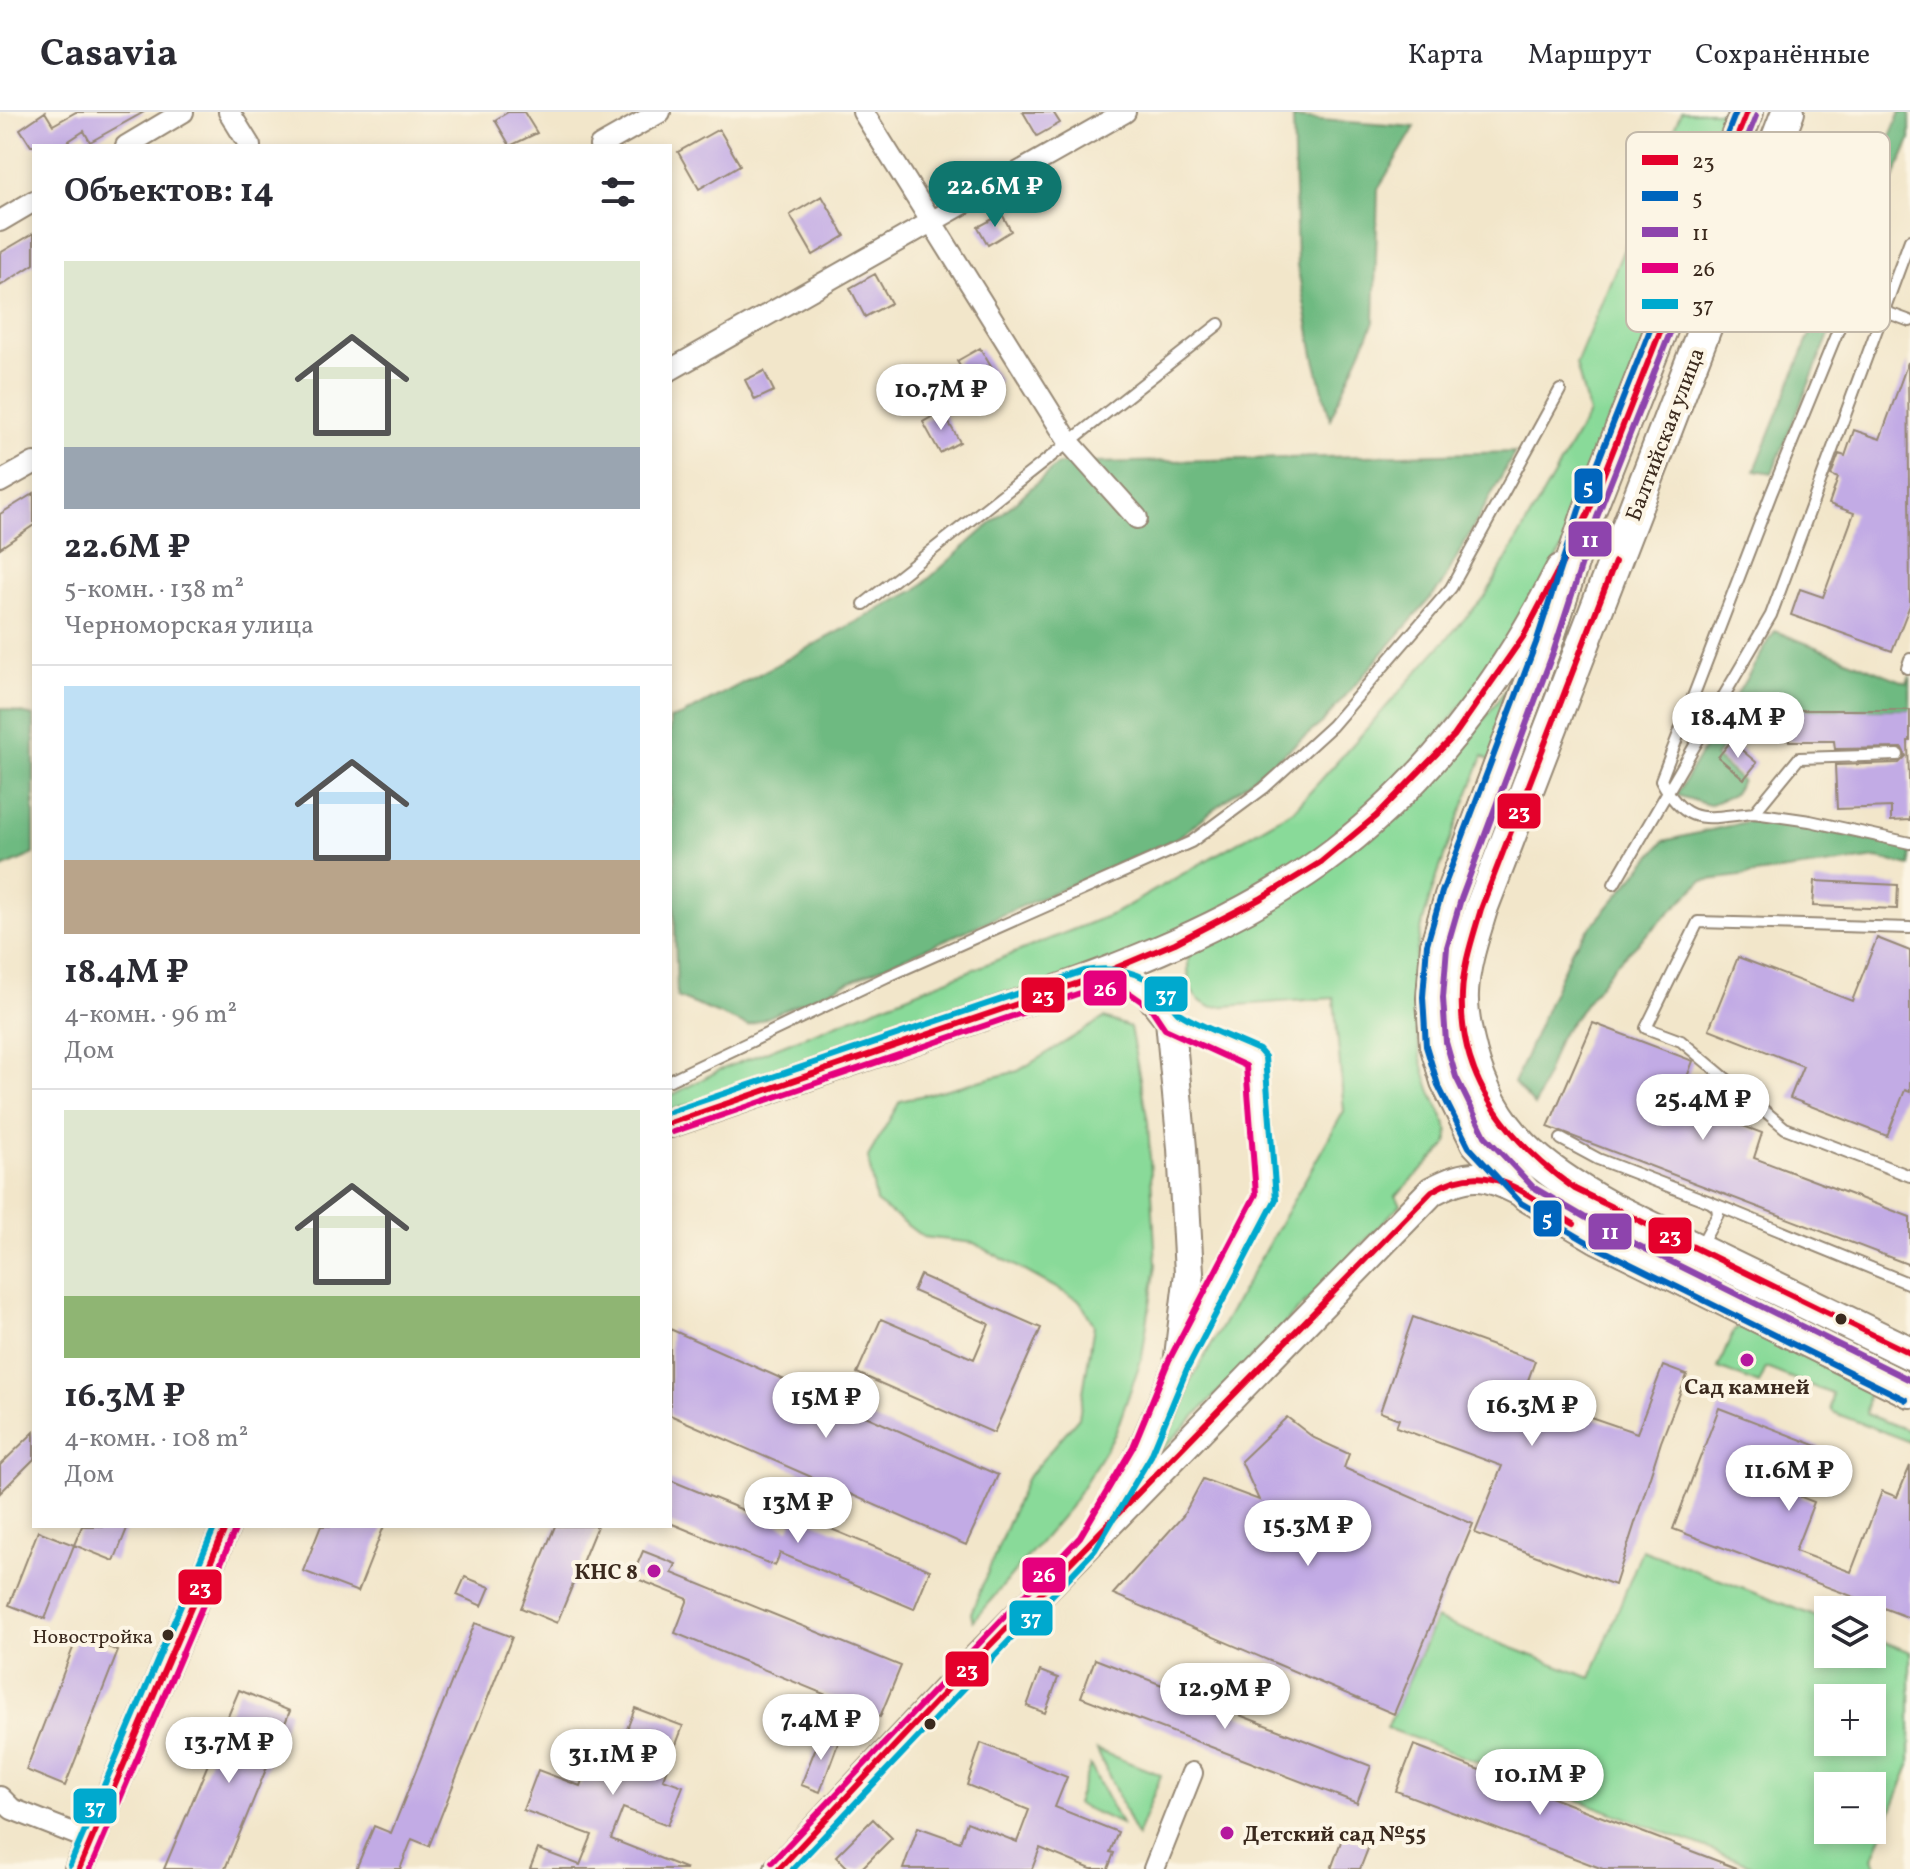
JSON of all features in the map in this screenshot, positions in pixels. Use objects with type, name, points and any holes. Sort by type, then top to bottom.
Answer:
[{"type":"main road","name":"Балтийская улица","points":[[1739,132],[1747,112]]},
{"type":"main road","name":"Балтийская улица","points":[[1780,132],[1788,112]]},
{"type":"main road","name":"Балтийская улица","points":[[1660,332],[1588,514],[1545,646],[1451,896],[1437,945],[1433,998],[1436,1044],[1447,1081],[1477,1142],[1527,1195],[1598,1237],[1910,1391]]},
{"type":"main road","name":"Балтийская улица","points":[[1703,332],[1481,909],[1469,949],[1462,994],[1466,1035],[1486,1098],[1502,1124],[1539,1163],[1575,1189],[1910,1353]]},
{"type":"main road","points":[[672,1122],[1087,980],[1175,943],[1260,899],[1321,862],[1376,816],[1452,738],[1523,637],[1588,514]]},
{"type":"main road","points":[[1087,980],[1105,978],[1134,984],[1159,1002],[1170,1020],[1189,1273],[1178,1365],[1142,1451],[1088,1543]]},
{"type":"main road","points":[[779,1869],[1088,1543],[1432,1191],[1456,1178],[1476,1175],[1497,1179],[1527,1195]]},
{"type":"main road","points":[[79,1869],[225,1528]]},
{"type":"street","points":[[129,144],[183,112]]},
{"type":"street","points":[[229,112],[249,144]]},
{"type":"street","points":[[604,144],[660,112]]},
{"type":"street","points":[[863,112],[1069,442],[1137,518]]},
{"type":"street","points":[[672,369],[1125,112]]},
{"type":"street","points":[[0,221],[32,202]]},
{"type":"street","points":[[0,482],[32,464]]},
{"type":"street","points":[[1154,1869],[1192,1773]]},
{"type":"street","points":[[0,1797],[12,1809],[91,1840]]},
{"type":"lane","points":[[1890,293],[1910,240]]},
{"type":"lane","points":[[1890,314],[1910,321]]},
{"type":"lane","points":[[864,604],[1219,324]]},
{"type":"lane","points":[[1837,332],[1661,780],[1679,809],[1696,817],[1754,813],[1810,821],[1910,843]]},
{"type":"lane","points":[[1614,884],[1771,615],[1875,332]]},
{"type":"lane","points":[[672,1079],[886,977],[1191,842],[1264,788],[1332,726],[1451,588],[1560,390]]},
{"type":"lane","points":[[1754,813],[1799,758],[1898,755]]},
{"type":"lane","points":[[1910,928],[1698,922],[1646,1028],[1681,1041],[1785,1128],[1910,1176]]},
{"type":"lane","points":[[1170,1020],[1255,1059],[1266,1196],[1178,1365]]},
{"type":"lane","points":[[1561,1139],[1598,1159],[1910,1284]]},
{"type":"lane","points":[[1697,1250],[1710,1233],[1718,1214],[1717,1207],[1710,1202]]},
{"type":"green space","points":[[1681,112],[1735,112],[1727,132],[1673,132]]},
{"type":"green space","points":[[1900,112],[1910,112],[1910,140],[1890,188],[1890,137]]},
{"type":"green space","points":[[1293,118],[1415,127],[1378,189],[1374,322],[1330,419],[1297,265]]},
{"type":"green space","points":[[1626,244],[1626,332],[1650,332],[1588,494],[1525,626],[1387,798],[1255,895],[1120,959],[672,1110],[672,1095],[720,1070],[1115,913],[1295,809],[1486,595],[1589,413],[1576,364]]},
{"type":"green space","points":[[1811,332],[1830,332],[1772,473],[1755,470]]},
{"type":"green space","points":[[1515,452],[1441,586],[1322,723],[1178,838],[748,1026],[677,997],[672,894],[672,718],[916,590],[1058,464]]},
{"type":"green space","points":[[1775,631],[1907,683],[1910,676],[1910,710],[1790,710],[1767,731],[1731,737],[1715,757],[1742,781],[1733,795],[1709,805],[1676,795]]},
{"type":"green space","points":[[1531,654],[1492,762],[1483,756],[1450,840],[1421,930],[1414,986],[1418,1038],[1430,1089],[1448,1131],[1446,1146],[1396,1196],[1401,1204],[1156,1456],[1184,1393],[1344,1111],[1334,998],[1211,1007],[1196,997],[1189,984],[1188,950],[1413,800],[1470,739]]},
{"type":"green space","points":[[0,708],[32,716],[32,855],[0,869]]},
{"type":"green space","points":[[1758,819],[1910,847],[1910,866],[1877,858],[1702,881],[1615,965],[1559,1038],[1535,1106],[1514,1083],[1572,949],[1664,841]]},
{"type":"green space","points":[[1104,1018],[1130,1027],[1148,1122],[1156,1265],[1142,1357],[1115,1434],[1070,1507],[973,1621],[971,1613],[1026,1479],[1079,1417],[1094,1325],[1080,1301],[974,1243],[923,1237],[876,1202],[868,1157],[900,1101],[1018,1071]]},
{"type":"green space","points":[[1746,1323],[1816,1352],[1868,1393],[1866,1414],[1910,1431],[1910,1442],[1832,1412],[1832,1394],[1766,1368],[1759,1384],[1718,1368],[1734,1330]]},
{"type":"green space","points":[[1642,1550],[1814,1616],[1814,1668],[1886,1668],[1886,1643],[1910,1652],[1910,1765],[1886,1825],[1886,1772],[1814,1772],[1814,1844],[1879,1844],[1873,1858],[1877,1869],[1762,1869],[1387,1728],[1436,1619],[1591,1678]]},
{"type":"green space","points":[[1097,1750],[1161,1775],[1137,1837]]},
{"type":"green space","points":[[1090,1765],[1121,1824],[1076,1804]]},
{"type":"building","points":[[45,112],[53,125],[76,112],[144,112],[90,142],[84,131],[64,144],[31,146],[20,129]]},
{"type":"building","points":[[508,112],[524,112],[537,133],[509,144],[495,120]]},
{"type":"building","points":[[1023,112],[1053,112],[1060,123],[1037,136]]},
{"type":"building","points":[[719,129],[740,165],[699,189],[678,152]]},
{"type":"building","points":[[822,196],[845,236],[813,255],[790,215]]},
{"type":"building","points":[[1002,214],[1011,231],[988,245],[978,227]]},
{"type":"building","points":[[32,234],[32,265],[0,286],[0,253]]},
{"type":"building","points":[[875,274],[891,303],[865,317],[850,288]]},
{"type":"building","points":[[980,348],[1000,382],[977,395],[957,361]]},
{"type":"building","points":[[1908,362],[1910,605],[1892,651],[1791,615],[1800,589],[1823,597],[1854,513],[1829,504],[1838,478],[1831,475],[1839,454],[1845,456],[1854,430],[1880,439]]},
{"type":"building","points":[[764,371],[774,391],[755,400],[745,380]]},
{"type":"building","points":[[942,411],[960,442],[940,453],[923,422]]},
{"type":"building","points":[[32,494],[32,526],[0,548],[0,514]]},
{"type":"building","points":[[1790,710],[1910,710],[1910,820],[1891,821],[1891,807],[1837,809],[1835,765],[1899,763],[1906,756],[1902,748],[1835,749],[1834,741],[1789,741]]},
{"type":"building","points":[[1731,741],[1757,763],[1744,779],[1718,757]]},
{"type":"building","points":[[1815,881],[1898,885],[1897,909],[1813,906]]},
{"type":"building","points":[[1877,938],[1910,951],[1910,1092],[1905,1090],[1887,1136],[1790,1098],[1803,1066],[1709,1029],[1738,957],[1852,1001]]},
{"type":"building","points":[[1593,1023],[1693,1061],[1678,1101],[1762,1133],[1754,1158],[1910,1217],[1910,1265],[1548,1127]]},
{"type":"building","points":[[920,1275],[1041,1328],[994,1433],[857,1373],[881,1319],[974,1359],[989,1324],[913,1291]]},
{"type":"building","points":[[1413,1317],[1535,1361],[1523,1394],[1637,1433],[1663,1366],[1687,1375],[1661,1442],[1615,1585],[1475,1533],[1502,1466],[1396,1427],[1399,1419],[1380,1412]]},
{"type":"building","points":[[672,1330],[998,1475],[966,1545],[672,1416]]},
{"type":"building","points":[[1719,1408],[1820,1447],[1801,1497],[1814,1502],[1795,1551],[1851,1572],[1882,1491],[1897,1497],[1910,1466],[1910,1618],[1886,1609],[1886,1596],[1851,1596],[1673,1529]]},
{"type":"building","points":[[1287,1417],[1314,1438],[1349,1454],[1344,1468],[1473,1524],[1394,1714],[1113,1594],[1183,1516],[1203,1479],[1259,1500],[1241,1461]]},
{"type":"building","points":[[32,1434],[32,1461],[0,1493],[0,1465]]},
{"type":"building","points":[[672,1481],[789,1529],[795,1514],[930,1570],[914,1609],[780,1553],[775,1566],[672,1524]]},
{"type":"building","points":[[81,1528],[127,1528],[114,1561],[74,1545]]},
{"type":"building","points":[[320,1528],[383,1528],[358,1592],[303,1571]]},
{"type":"building","points":[[554,1528],[596,1528],[557,1623],[521,1608]]},
{"type":"building","points":[[38,1531],[74,1545],[45,1619],[9,1605]]},
{"type":"building","points":[[643,1551],[676,1564],[672,1573],[901,1666],[880,1717],[675,1633],[688,1599],[632,1577]]},
{"type":"building","points":[[465,1577],[490,1587],[482,1606],[457,1595]]},
{"type":"building","points":[[475,1623],[512,1637],[429,1846],[412,1839],[400,1869],[356,1869],[374,1826],[391,1833]]},
{"type":"building","points":[[78,1635],[118,1651],[65,1786],[26,1770]]},
{"type":"building","points":[[1095,1659],[1371,1766],[1357,1803],[1081,1697]]},
{"type":"building","points":[[1040,1671],[1058,1678],[1045,1713],[1027,1706]]},
{"type":"building","points":[[239,1690],[290,1711],[225,1869],[164,1869]]},
{"type":"building","points":[[635,1708],[683,1726],[663,1779],[683,1786],[668,1825],[623,1808],[611,1839],[687,1869],[530,1869],[538,1849],[580,1865],[592,1835],[523,1810],[538,1770],[580,1786],[593,1753],[615,1761]]},
{"type":"building","points":[[822,1732],[840,1738],[820,1792],[801,1785]]},
{"type":"building","points":[[981,1743],[1067,1777],[1055,1807],[1118,1832],[1110,1852],[1114,1853],[1108,1869],[1091,1869],[1040,1848],[1032,1869],[903,1869],[918,1827],[960,1842],[967,1822],[1017,1842],[1029,1810],[967,1785]]},
{"type":"building","points":[[1414,1745],[1736,1868],[1603,1869],[1396,1791]]},
{"type":"building","points":[[873,1819],[892,1838],[861,1869],[849,1869],[836,1856]]},
{"type":"building","points":[[1343,1836],[1369,1846],[1360,1869],[1331,1869]]},
{"type":"transit line","name":"5","points":[[1728,132],[1736,112]]},
{"type":"transit line","name":"23","points":[[1739,132],[1747,112]]},
{"type":"transit line","name":"11","points":[[1750,132],[1756,116]]},
{"type":"transit line","name":"5","points":[[1649,332],[1579,510],[1536,643],[1442,892],[1427,944],[1423,997],[1426,1046],[1438,1085],[1469,1147],[1521,1203],[1594,1246],[1906,1400]]},
{"type":"transit line","name":"23","points":[[672,1122],[1087,980],[1175,943],[1260,899],[1321,862],[1376,816],[1454,736],[1523,637],[1588,514],[1660,332]]},
{"type":"transit line","name":"11","points":[[1670,332],[1597,517],[1554,650],[1461,899],[1447,947],[1443,998],[1446,1042],[1456,1077],[1485,1136],[1533,1187],[1603,1228],[1910,1380]]},
{"type":"transit line","name":"23","points":[[1615,562],[1481,909],[1469,951],[1462,994],[1463,1025],[1479,1081],[1509,1129],[1529,1151],[1575,1189],[1910,1353]]},
{"type":"transit line","name":"37","points":[[672,1111],[1084,971],[1117,970],[1138,975],[1165,993],[1179,1013],[1259,1050],[1265,1057],[1276,1199],[1187,1369],[1151,1456],[1095,1550],[793,1869]]},
{"type":"transit line","name":"26","points":[[673,1132],[1089,990],[1105,988],[1131,994],[1151,1008],[1165,1029],[1246,1066],[1256,1194],[1169,1360],[1133,1447],[1080,1537],[772,1862]]},
{"type":"transit line","name":"23","points":[[779,1869],[961,1675],[1432,1191],[1453,1181],[1472,1177],[1490,1178],[1523,1192],[1574,1224]]},
{"type":"transit line","name":"37","points":[[70,1865],[214,1528]]},
{"type":"transit line","name":"23","points":[[79,1869],[225,1528]]},
{"type":"transit line","name":"26","points":[[90,1869],[235,1530]]},
{"type":"place","name":"Сад камней","points":[[1747,1360]]},
{"type":"place","name":"КНС 8","points":[[654,1571]]},
{"type":"place","name":"Новостройка","points":[[168,1635]]},
{"type":"place","name":"Детский сад №55","points":[[1227,1833]]}]
